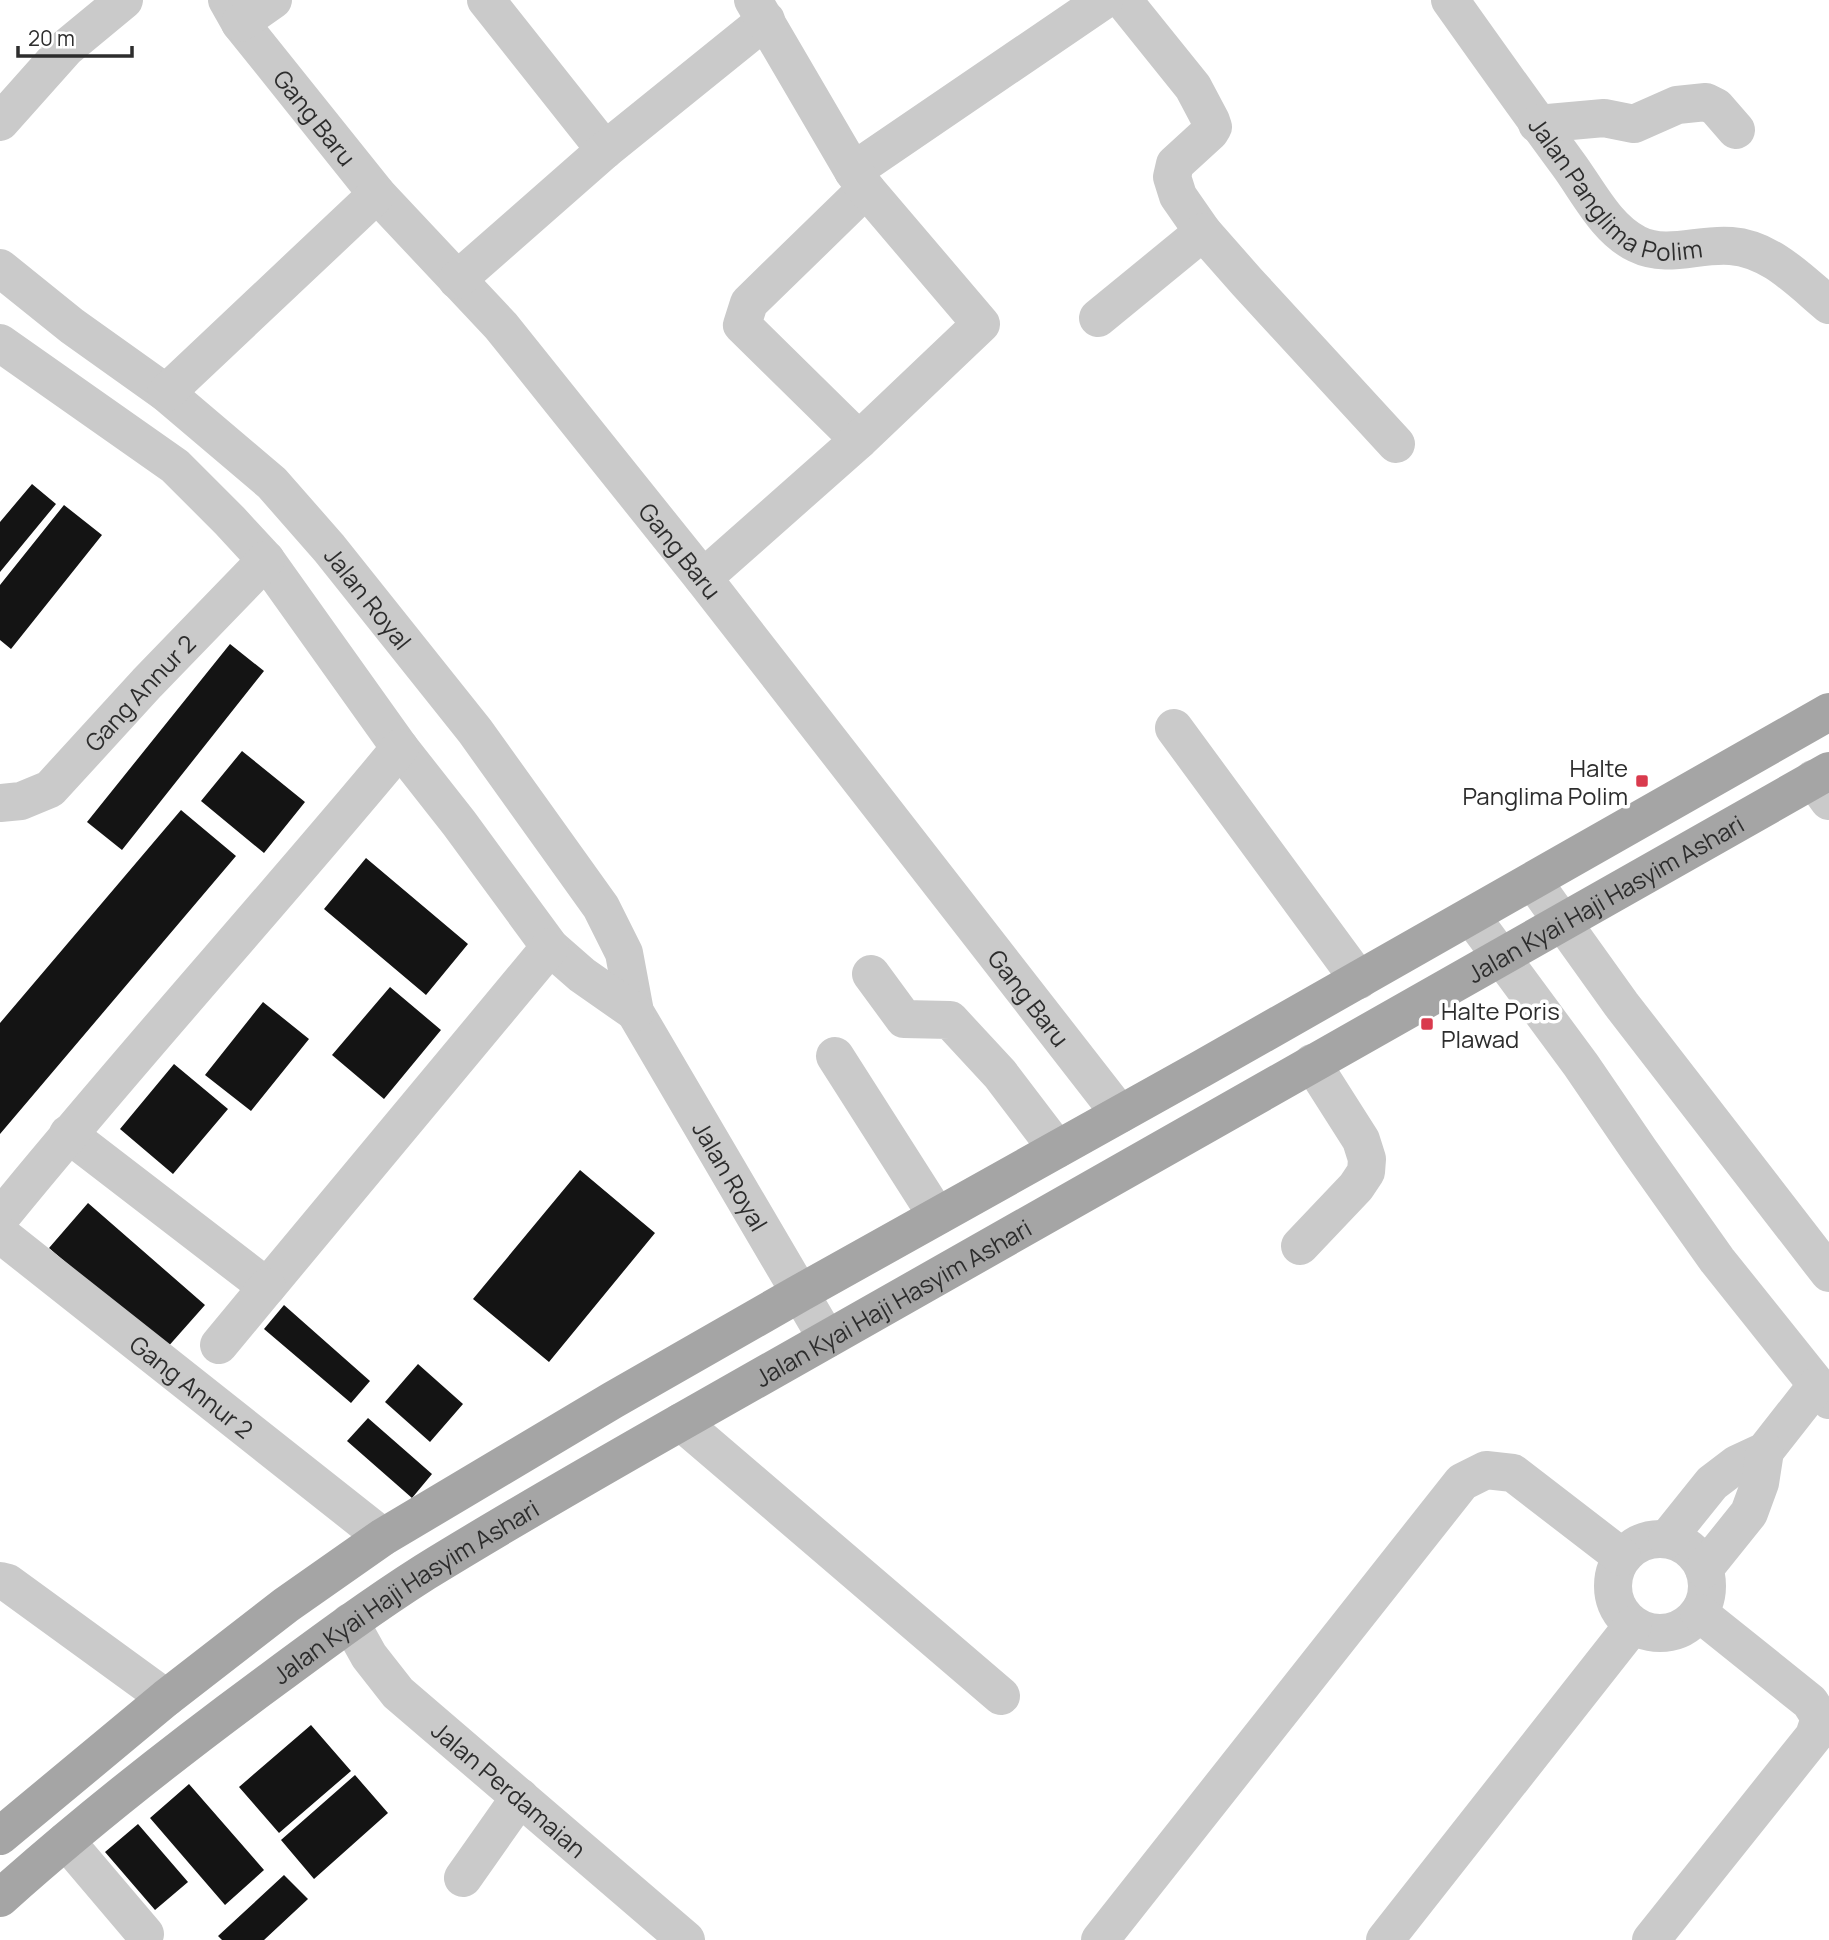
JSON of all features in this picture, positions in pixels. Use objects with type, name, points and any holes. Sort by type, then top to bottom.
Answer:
[{"type":"main road","name":"Jalan Kyai Haji Hasyim Ashari","points":[[0,1836],[166,1698],[286,1605],[383,1537],[602,1406],[800,1293],[1359,980],[1829,712]]},
{"type":"main road","name":"Jalan Kyai Haji Hasyim Ashari","points":[[0,1898],[202,1731],[350,1622],[424,1573],[681,1422],[1562,921],[1824,784]]},
{"type":"street","points":[[0,121],[66,48],[124,0]]},
{"type":"street","points":[[234,11],[273,0]]},
{"type":"street","points":[[486,0],[605,150]]},
{"type":"street","points":[[859,440],[742,325],[749,303],[859,180],[1104,0]]},
{"type":"street","points":[[1123,0],[1192,87],[1213,127],[1175,164],[1172,177],[1178,196],[1203,232],[1396,444]]},
{"type":"street","name":"Jalan Panglima Polim","points":[[1450,0],[1537,124],[1621,234],[1639,245],[1662,251],[1728,245],[1750,248],[1783,266],[1829,305]]},
{"type":"street","points":[[457,279],[760,10],[859,180],[981,324],[859,440],[703,578]]},
{"type":"street","name":"Gang Baru","points":[[234,11],[377,194],[501,326],[703,578],[1120,1114]]},
{"type":"street","points":[[1537,124],[1604,118],[1633,124],[1677,105],[1706,102],[1716,107],[1736,130]]},
{"type":"street","points":[[166,393],[377,194]]},
{"type":"street","points":[[1098,318],[1203,232]]},
{"type":"street","name":"Jalan Royal","points":[[0,268],[72,326],[166,393],[272,483],[329,548],[475,731],[601,907],[624,953],[635,1012],[827,1339]]},
{"type":"street","name":"Jalan Royal","points":[[0,343],[175,466],[230,521],[266,560],[400,748],[551,947],[582,975],[635,1012]]},
{"type":"street","name":"Gang Annur 2","points":[[0,803],[22,801],[50,789],[147,683],[266,560]]},
{"type":"street","points":[[1174,728],[1359,980]]},
{"type":"street","points":[[0,1218],[68,1134],[400,748]]},
{"type":"street","points":[[1534,881],[1621,1004],[1829,1273]]},
{"type":"street","points":[[1471,916],[1581,1065],[1717,1260],[1823,1393],[1765,1451],[1737,1464],[1712,1483],[1667,1539]]},
{"type":"street","points":[[219,1345],[551,947]]},
{"type":"street","points":[[871,974],[904,1019],[950,1020],[1000,1074],[1057,1149]]},
{"type":"street","points":[[835,1056],[937,1216]]},
{"type":"street","points":[[1300,1246],[1356,1187],[1366,1172],[1367,1159],[1361,1140],[1311,1063]]},
{"type":"street","points":[[68,1134],[267,1287]]},
{"type":"street","name":"Gang Annur 2","points":[[0,1234],[383,1537]]},
{"type":"street","points":[[681,1422],[1001,1696]]},
{"type":"street","points":[[1704,1569],[1749,1513],[1760,1483],[1765,1451]]},
{"type":"street","points":[[1100,1940],[1462,1482],[1486,1470],[1513,1473],[1622,1557]]},
{"type":"street","points":[[1654,1539],[1667,1539],[1683,1544],[1695,1554],[1707,1579],[1707,1591],[1699,1613],[1685,1626],[1668,1632],[1650,1632],[1633,1625],[1623,1616],[1614,1594],[1613,1581],[1622,1557],[1631,1548],[1654,1539]]},
{"type":"street","points":[[0,1581],[8,1583],[166,1698]]},
{"type":"street","points":[[1650,1940],[1814,1736],[1820,1718],[1810,1702],[1699,1613]]},
{"type":"street","name":"Jalan Perdamaian","points":[[350,1622],[369,1656],[398,1693],[686,1940]]},
{"type":"street","points":[[1385,1940],[1633,1625]]},
{"type":"street","points":[[463,1878],[520,1797]]},
{"type":"street","points":[[66,1841],[145,1934]]},
{"type":"building","points":[[32,484],[56,504],[0,572],[0,522]]},
{"type":"building","points":[[64,505],[102,535],[11,649],[0,640],[0,585]]},
{"type":"building","points":[[230,644],[264,671],[122,850],[87,822]]},
{"type":"building","points":[[242,751],[305,802],[264,853],[201,801]]},
{"type":"building","points":[[181,810],[236,856],[0,1134],[0,1023]]},
{"type":"building","points":[[366,858],[468,944],[426,995],[324,909]]},
{"type":"building","points":[[390,987],[441,1030],[384,1099],[332,1055]]},
{"type":"building","points":[[263,1002],[309,1039],[251,1111],[205,1075]]},
{"type":"building","points":[[174,1064],[228,1109],[173,1174],[120,1129]]},
{"type":"building","points":[[580,1170],[655,1233],[549,1362],[473,1299]]},
{"type":"building","points":[[88,1203],[205,1305],[166,1349],[49,1248]]},
{"type":"building","points":[[284,1305],[370,1381],[351,1403],[264,1329]]},
{"type":"building","points":[[418,1364],[463,1404],[430,1442],[385,1402]]},
{"type":"building","points":[[368,1418],[432,1474],[412,1498],[347,1441]]},
{"type":"building","points":[[311,1725],[351,1771],[279,1833],[239,1787]]},
{"type":"building","points":[[355,1775],[388,1813],[314,1879],[281,1840]]},
{"type":"building","points":[[189,1784],[264,1870],[225,1905],[150,1818]]},
{"type":"building","points":[[138,1824],[188,1882],[155,1910],[105,1852]]},
{"type":"building","points":[[284,1875],[308,1899],[264,1940],[222,1940],[218,1936]]},
{"type":"place","name":"Halte Panglima Polim","points":[[1642,781]]},
{"type":"place","name":"Halte Poris Plawad","points":[[1427,1024]]}]
